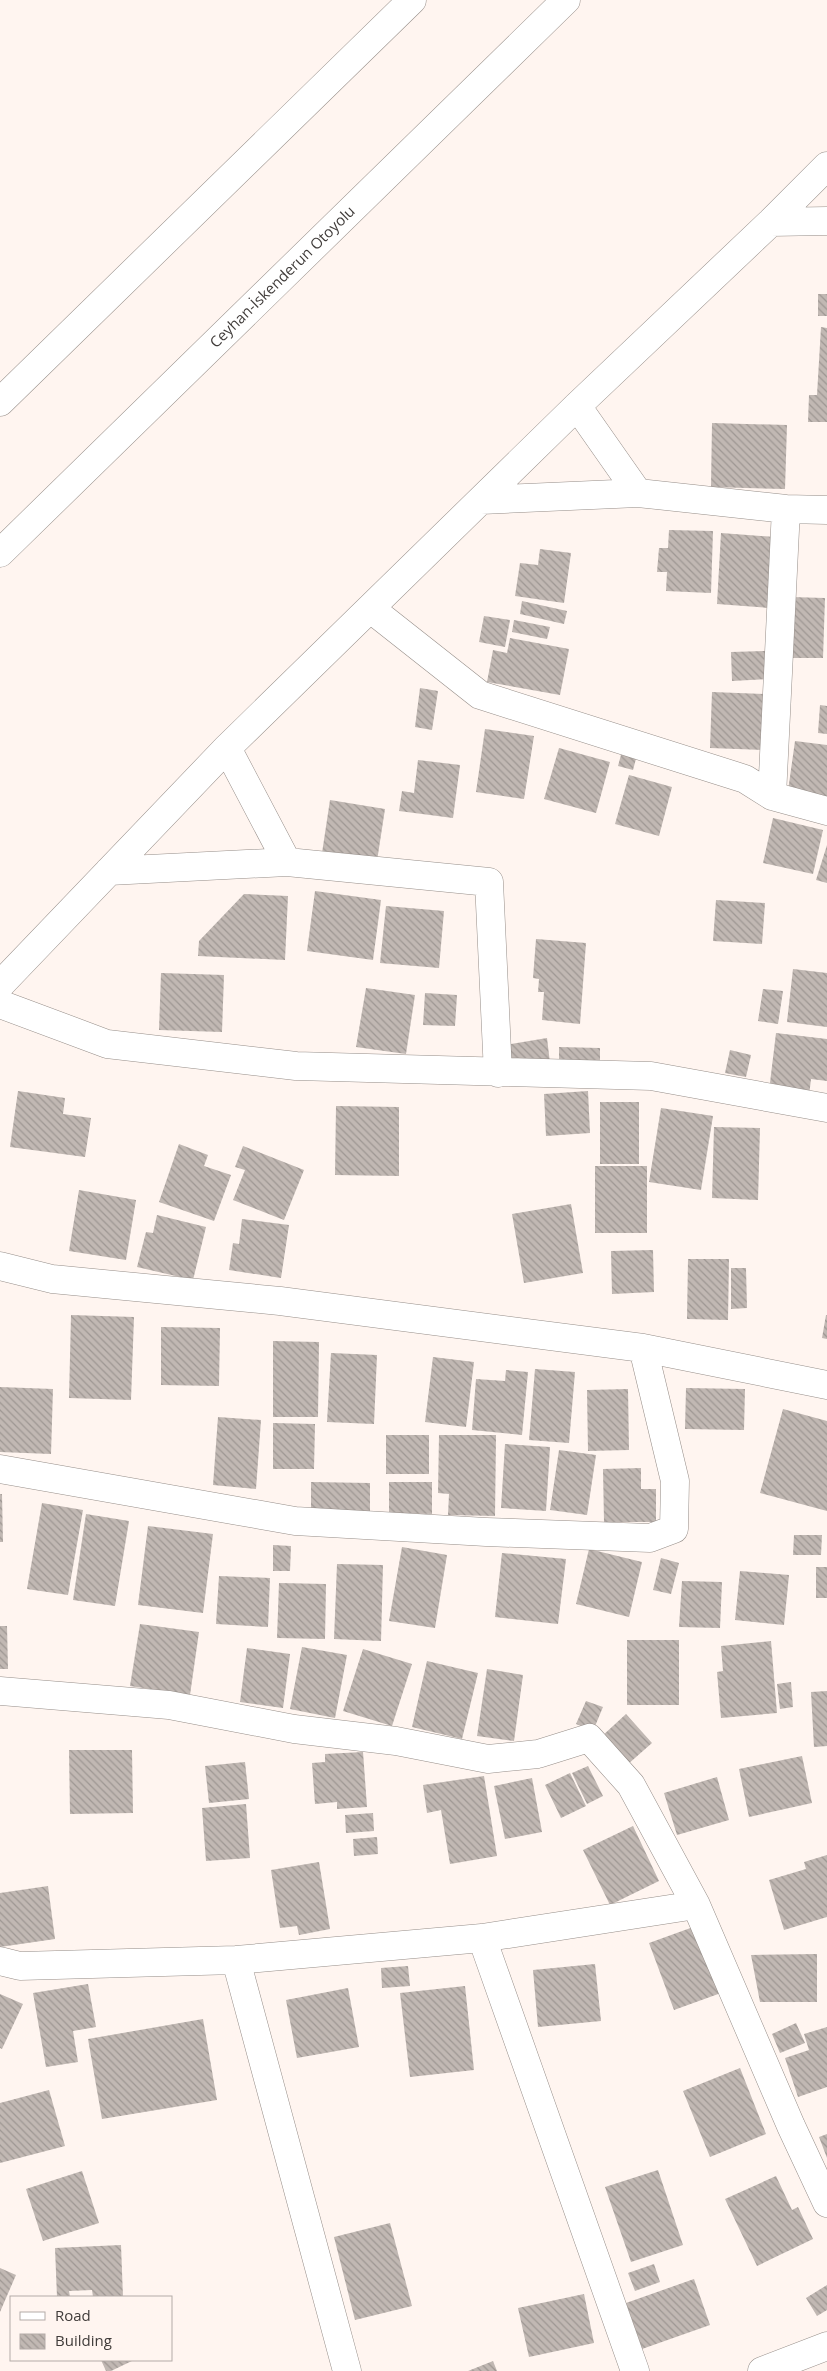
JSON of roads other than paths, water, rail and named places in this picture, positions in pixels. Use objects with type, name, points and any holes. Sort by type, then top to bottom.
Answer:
[{"type":"main road","points":[[0,402],[412,0]]},
{"type":"main road","name":"Ceyhan-İskenderun Otoyolu","points":[[0,554],[566,0]]},
{"type":"main road","points":[[0,984],[228,748],[577,406],[771,222],[827,166]]},
{"type":"main road","points":[[771,222],[827,221]]},
{"type":"main road","points":[[577,406],[638,493]]},
{"type":"main road","points":[[481,500],[638,493],[786,509],[827,510]]},
{"type":"main road","points":[[772,796],[786,509]]},
{"type":"main road","points":[[371,609],[480,695],[745,779],[772,796],[827,811]]},
{"type":"main road","points":[[228,748],[287,862]]},
{"type":"main road","points":[[109,871],[287,862],[489,882],[498,1073]]},
{"type":"main road","points":[[0,1004],[107,1044],[296,1066],[651,1076],[827,1108]]},
{"type":"main road","points":[[0,1266],[52,1279],[280,1301],[643,1348],[827,1385]]},
{"type":"main road","points":[[0,1469],[295,1521],[486,1532],[650,1538],[674,1529],[675,1481],[643,1348]]},
{"type":"main road","points":[[0,1691],[169,1705],[294,1729],[396,1741],[488,1759],[538,1754],[589,1738],[630,1785],[696,1905],[791,2126],[827,2203]]},
{"type":"main road","points":[[0,1962],[20,1966],[236,1960],[482,1938],[696,1905]]},
{"type":"main road","points":[[482,1938],[635,2371]]},
{"type":"main road","points":[[236,1960],[347,2371]]},
{"type":"main road","points":[[766,2370],[827,2346]]}]
